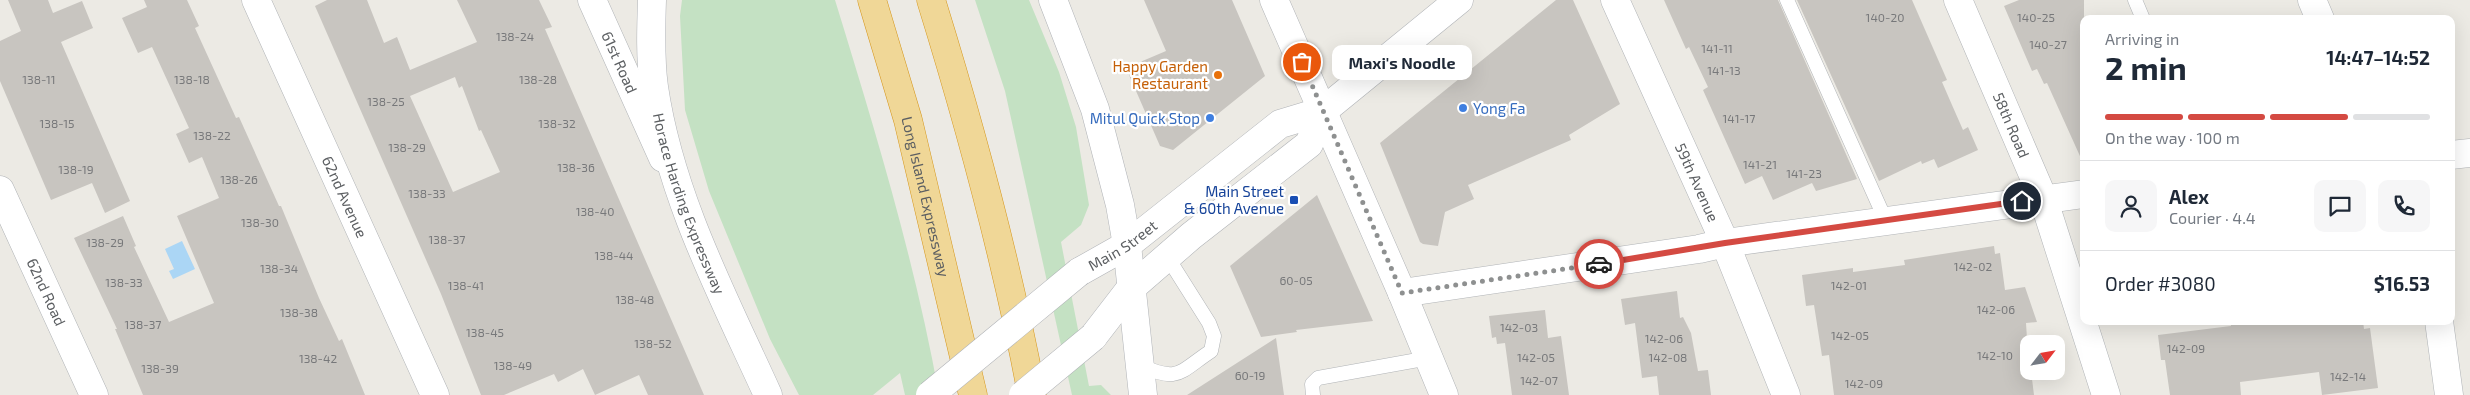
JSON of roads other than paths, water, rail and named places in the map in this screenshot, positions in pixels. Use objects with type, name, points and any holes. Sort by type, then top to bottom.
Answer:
[{"type":"highway","name":"Long Island Expressway","points":[[872,0],[908,120],[973,395]]},
{"type":"highway","points":[[931,0],[949,58],[999,247],[1032,395]]},
{"type":"street","name":"62nd Avenue","points":[[256,0],[435,395]]},
{"type":"street","name":"61st Road","points":[[592,0],[684,205]]},
{"type":"street","name":"Horace Harding Expressway","points":[[652,0],[654,85],[662,128],[684,205],[768,395]]},
{"type":"street","points":[[1054,0],[1094,109],[1120,204],[1142,395]]},
{"type":"street","points":[[1274,0],[1402,293],[1444,395]]},
{"type":"street","name":"Main Street","points":[[930,395],[1079,272],[1126,245],[1280,124],[1323,111],[1459,0]]},
{"type":"street","name":"59th Avenue","points":[[1615,0],[1725,243],[1786,395]]},
{"type":"street","name":"58th Road","points":[[1958,0],[2043,198],[2080,314]]},
{"type":"street","points":[[2312,0],[2318,15]]},
{"type":"street","name":"Main Street","points":[[1023,395],[1093,336],[1130,288],[1168,258],[1191,236],[1309,144],[1323,111]]},
{"type":"street","points":[[2455,155],[2470,153]]},
{"type":"street","name":"62nd Road","points":[[0,190],[94,395]]},
{"type":"street","points":[[1402,293],[1699,249],[1725,243],[2080,194]]},
{"type":"street","name":"58th Road","points":[[2084,325],[2106,395]]},
{"type":"street","points":[[2440,325],[2449,395]]},
{"type":"lane","points":[[1787,0],[1886,221]]},
{"type":"lane","points":[[2135,0],[2141,15]]},
{"type":"lane","points":[[1139,365],[1160,374],[1175,376],[1211,350],[1214,336],[1209,323],[1168,258]]},
{"type":"lane","points":[[1313,395],[1312,384],[1318,378],[1429,358]]},
{"type":"water","points":[[182,241],[195,269],[173,279],[169,271],[174,269],[165,249]]},
{"type":"place","name":"Maxi's Noodle","points":[[1302,62]]},
{"type":"place","name":"Happy Garden Restaurant","points":[[1218,75]]},
{"type":"place","name":"Yong Fa","points":[[1463,108]]},
{"type":"place","name":"Mitul Quick Stop","points":[[1210,118]]},
{"type":"place","name":"Main Street & 60th Avenue","points":[[1294,200]]}]
